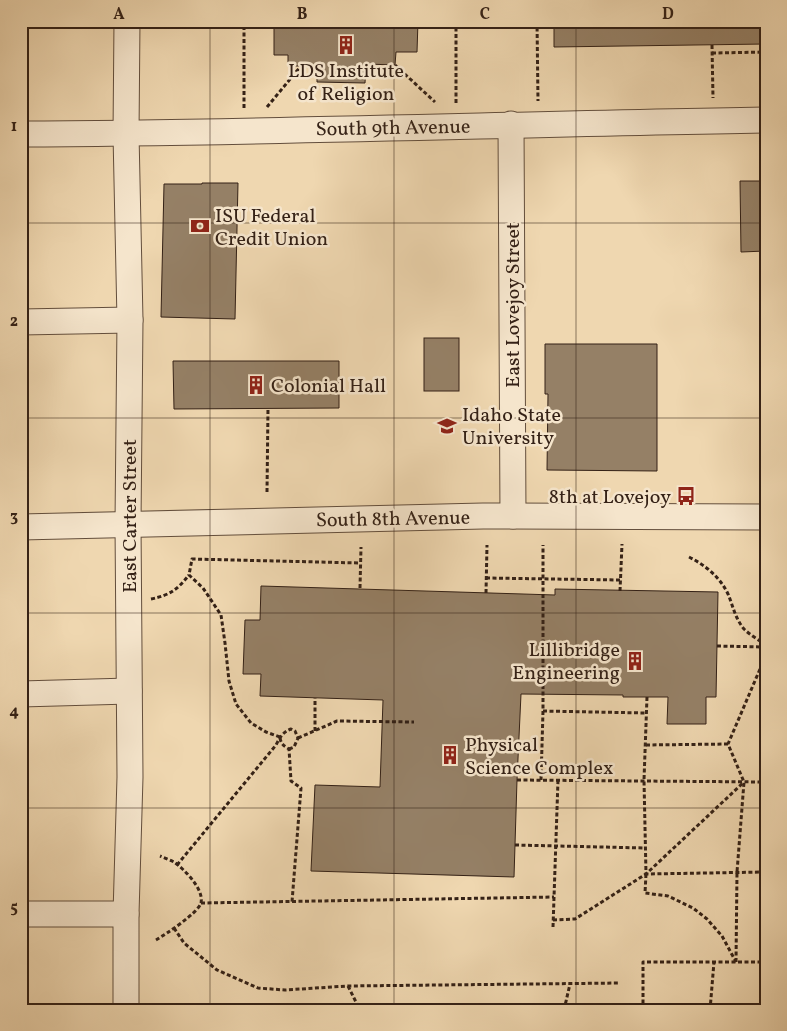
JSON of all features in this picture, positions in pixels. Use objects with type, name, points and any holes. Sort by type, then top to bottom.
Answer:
[{"type":"street","name":"East Carter Street","points":[[126,21],[126,134],[130,320],[128,524],[130,778],[126,914],[126,1010]]},
{"type":"street","name":"South 9th Avenue","points":[[21,134],[126,134],[511,124],[766,120]]},
{"type":"street","name":"East Lovejoy Street","points":[[511,124],[513,516]]},
{"type":"street","points":[[21,322],[130,320]]},
{"type":"street","name":"South 8th Avenue","points":[[21,527],[513,516],[766,516]]},
{"type":"street","points":[[21,694],[129,691]]},
{"type":"street","points":[[21,914],[126,914]]},
{"type":"path","points":[[244,21],[244,109]]},
{"type":"path","points":[[456,21],[456,106]]},
{"type":"path","points":[[537,21],[538,104]]},
{"type":"path","points":[[712,45],[713,101]]},
{"type":"path","points":[[712,53],[766,52]]},
{"type":"path","points":[[395,65],[439,106]]},
{"type":"path","points":[[265,109],[301,66]]},
{"type":"path","points":[[267,492],[268,408]]},
{"type":"path","points":[[620,591],[622,544]]},
{"type":"path","points":[[486,593],[487,545]]},
{"type":"path","points":[[541,780],[543,545]]},
{"type":"path","points":[[360,588],[361,547]]},
{"type":"path","points":[[689,557],[701,563],[717,577],[727,593],[744,630],[766,646]]},
{"type":"path","points":[[148,600],[164,596],[180,586],[190,575],[192,559],[360,562]]},
{"type":"path","points":[[190,575],[203,588],[221,615],[229,681],[236,704],[252,723],[266,732],[280,737]]},
{"type":"path","points":[[486,578],[620,580]]},
{"type":"path","points":[[717,646],[766,646]]},
{"type":"path","points":[[736,962],[737,872],[744,782],[728,744],[766,655]]},
{"type":"path","points":[[647,697],[644,780],[646,893],[668,896],[693,908],[707,919],[722,936],[736,962]]},
{"type":"path","points":[[315,698],[315,731]]},
{"type":"path","points":[[543,711],[646,713]]},
{"type":"path","points":[[289,749],[294,747],[298,738],[337,721],[414,722]]},
{"type":"path","points":[[177,865],[276,745],[280,737],[291,729],[295,731],[298,738]]},
{"type":"path","points":[[280,737],[281,742],[289,749]]},
{"type":"path","points":[[646,745],[728,744]]},
{"type":"path","points":[[289,749],[292,781],[301,788],[292,902]]},
{"type":"path","points":[[517,780],[766,782]]},
{"type":"path","points":[[553,927],[558,780]]},
{"type":"path","points":[[554,920],[575,919],[646,874],[744,782]]},
{"type":"path","points":[[516,845],[645,848]]},
{"type":"path","points":[[156,940],[193,913],[201,904],[200,891],[189,876],[174,862],[160,856]]},
{"type":"path","points":[[646,874],[766,872]]},
{"type":"path","points":[[201,904],[554,897]]},
{"type":"path","points":[[174,928],[184,943],[217,970],[258,988],[285,990],[348,986],[620,983]]},
{"type":"path","points":[[643,1010],[642,962],[766,963]]},
{"type":"path","points":[[710,1010],[714,962]]},
{"type":"path","points":[[564,1010],[570,983]]},
{"type":"path","points":[[348,986],[360,1010]]},
{"type":"building","name":"LDS Institute of Religion","points":[[274,21],[418,21],[417,52],[396,52],[395,65],[366,64],[365,83],[317,82],[317,66],[288,66],[288,55],[274,55]]},
{"type":"building","points":[[554,21],[766,21],[766,44],[554,47]]},
{"type":"building","points":[[740,181],[766,181],[766,251],[741,252]]},
{"type":"building","points":[[238,183],[235,319],[161,317],[164,184]]},
{"type":"building","points":[[424,338],[459,338],[459,391],[424,391]]},
{"type":"building","points":[[545,344],[657,344],[657,471],[547,470],[548,394],[545,394]]},
{"type":"building","name":"Colonial Hall","points":[[173,361],[339,361],[339,408],[174,409]]},
{"type":"building","name":"Physical Science Complex","points":[[261,586],[555,595],[555,589],[718,592],[716,697],[706,697],[706,724],[667,724],[668,697],[521,694],[514,877],[311,871],[315,785],[380,787],[383,700],[260,696],[261,674],[243,674],[245,620],[260,620]]},
{"type":"place","name":"LDS Institute of Religion","points":[[346,45]]},
{"type":"place","name":"ISU Federal Credit Union","points":[[200,226]]},
{"type":"place","name":"Colonial Hall","points":[[256,385]]},
{"type":"place","name":"Idaho State University","points":[[447,426]]},
{"type":"place","name":"8th at Lovejoy","points":[[686,496]]},
{"type":"place","name":"Lillibridge Engineering","points":[[635,661]]},
{"type":"place","name":"Physical Science Complex","points":[[450,755]]}]
